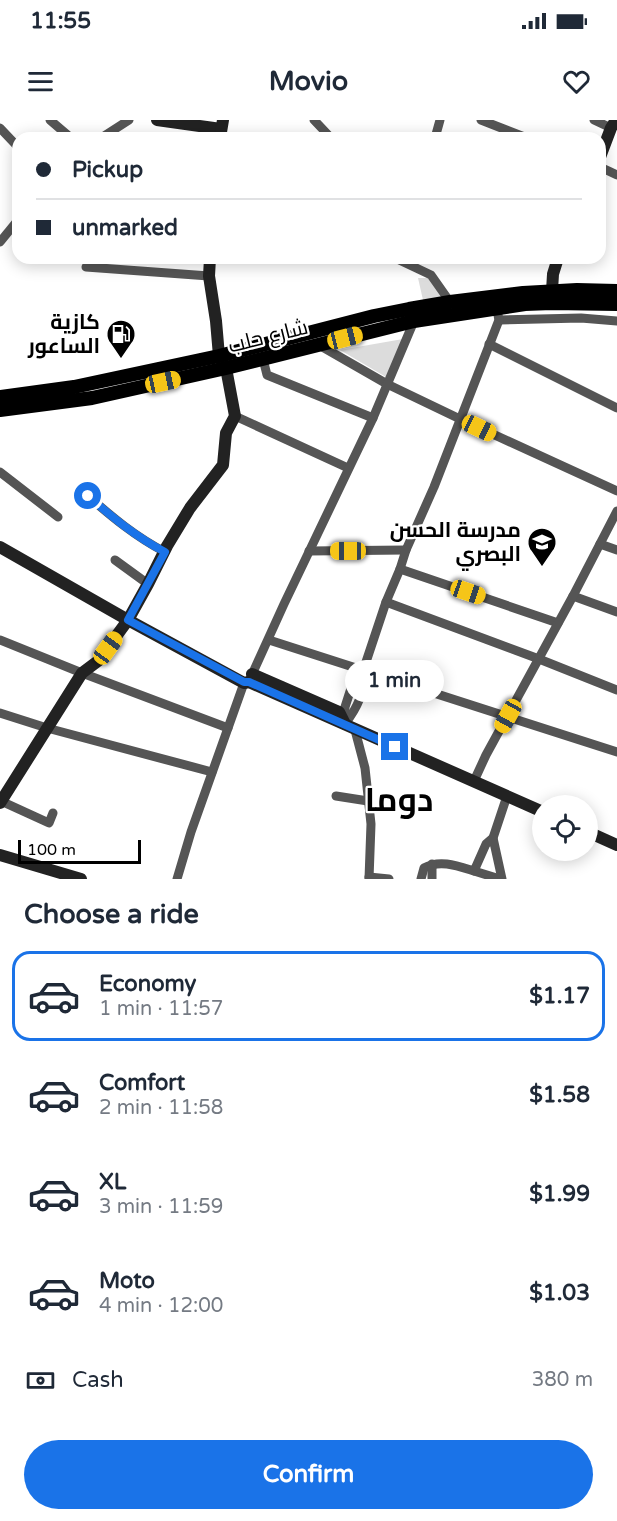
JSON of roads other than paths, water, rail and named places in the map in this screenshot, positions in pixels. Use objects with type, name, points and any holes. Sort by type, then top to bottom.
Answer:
[{"type":"main road","name":"شارع حلب","points":[[0,397],[223,362],[263,358],[414,321],[525,304],[552,297],[617,291]]},
{"type":"main road","name":"شارع حلب","points":[[552,297],[617,304]]},
{"type":"main road","name":"شارع حلب","points":[[0,410],[92,398],[223,362],[374,316],[450,302],[497,308]]},
{"type":"street","points":[[50,120],[64,132]]},
{"type":"street","points":[[110,132],[129,120]]},
{"type":"street","points":[[157,120],[221,129]]},
{"type":"street","points":[[314,120],[325,132]]},
{"type":"street","points":[[481,120],[511,132]]},
{"type":"street","points":[[594,120],[614,124],[606,143]]},
{"type":"street","points":[[0,129],[12,141]]},
{"type":"street","points":[[0,242],[12,227]]},
{"type":"street","points":[[53,813],[49,823],[0,802],[82,674],[98,661],[128,620],[190,508],[223,465],[226,433],[235,416],[216,321],[209,276],[210,264]]},
{"type":"street","points":[[408,264],[431,274],[450,302]]},
{"type":"street","points":[[552,297],[553,274],[556,264]]},
{"type":"street","points":[[86,267],[209,276]]},
{"type":"street","points":[[389,879],[369,878],[371,824],[365,768],[345,707],[354,680],[363,670],[406,550],[434,487],[489,344],[497,308],[617,321]]},
{"type":"street","points":[[177,879],[228,728],[284,604],[373,418],[414,321]]},
{"type":"street","points":[[489,344],[617,408]]},
{"type":"street","points":[[319,345],[387,384],[617,491]]},
{"type":"street","points":[[263,358],[267,375],[373,418]]},
{"type":"street","points":[[235,416],[348,468]]},
{"type":"street","points":[[0,472],[58,517]]},
{"type":"street","points":[[88,496],[132,532],[165,552]]},
{"type":"street","points":[[474,781],[617,511]]},
{"type":"street","points":[[600,544],[617,550]]},
{"type":"street","points":[[0,548],[128,620],[249,680],[532,807]]},
{"type":"street","points":[[309,551],[406,550]]},
{"type":"street","points":[[115,560],[148,584]]},
{"type":"street","points":[[400,569],[558,623]]},
{"type":"street","points":[[573,596],[617,612]]},
{"type":"street","points":[[386,602],[617,690]]},
{"type":"street","points":[[0,640],[82,674],[228,728]]},
{"type":"street","points":[[269,640],[617,752]]},
{"type":"street","points":[[0,713],[47,728],[212,772]]},
{"type":"street","points":[[336,796],[368,801]]},
{"type":"street","points":[[421,879],[424,868],[442,863],[501,879],[493,838],[507,796]]},
{"type":"street","points":[[598,836],[617,845]]},
{"type":"street","points":[[474,871],[486,844],[493,838]]},
{"type":"street","points":[[0,855],[81,879]]},
{"type":"street","points":[[432,864],[432,879]]},
{"type":"place","name":"كازية الساعور","points":[[121,360]]},
{"type":"place","name":"مدرسة الحسن البصري","points":[[542,568]]},
{"type":"district","name":"دوما","points":[[399,799]]}]
